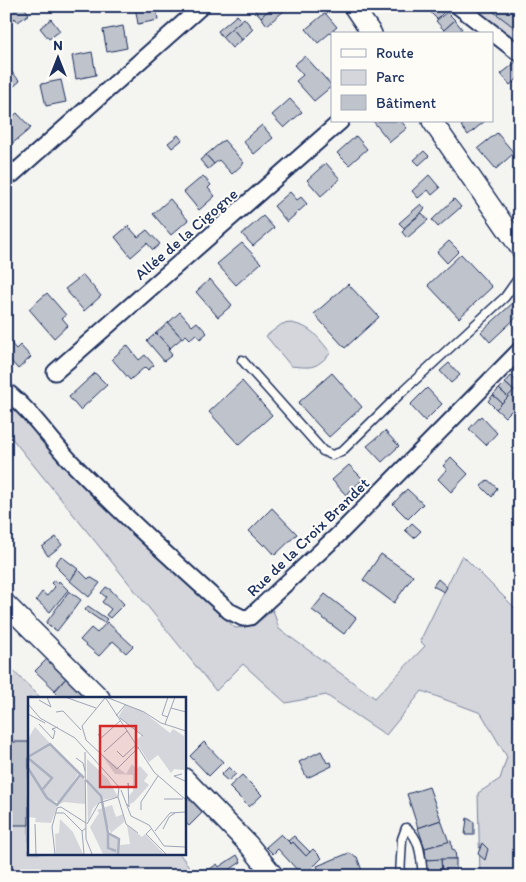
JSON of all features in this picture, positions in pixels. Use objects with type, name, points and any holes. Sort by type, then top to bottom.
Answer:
[{"type":"street","points":[[6,166],[13,174],[202,6]]},
{"type":"street","points":[[353,6],[371,32]]},
{"type":"street","points":[[458,6],[492,32]]},
{"type":"street","points":[[494,34],[520,54]]},
{"type":"street","name":"Allée de la Cigogne","points":[[55,372],[340,122]]},
{"type":"street","points":[[433,122],[520,248]]},
{"type":"street","name":"Rue de la Croix Brandet","points":[[6,392],[17,400],[60,450],[120,511],[229,611],[243,618],[250,617],[339,534],[520,350]]},
{"type":"street","points":[[6,604],[99,697]]},
{"type":"street","points":[[185,779],[248,844],[274,876]]},
{"type":"lane","points":[[242,360],[323,452],[332,454],[341,452],[402,392],[505,297],[520,276]]},
{"type":"lane","points":[[400,876],[402,839],[406,828],[414,834],[420,850],[422,876]]},
{"type":"green space","points":[[466,6],[520,6],[520,48]]},
{"type":"green space","points":[[291,323],[310,330],[331,353],[317,365],[305,367],[291,366],[266,336],[282,324]]},
{"type":"green space","points":[[12,408],[74,475],[235,628],[252,625],[273,610],[279,629],[375,698],[425,646],[420,641],[462,555],[520,613],[520,876],[480,876],[478,793],[500,779],[507,757],[481,713],[422,691],[386,735],[326,695],[286,703],[243,664],[216,691],[10,436]]},
{"type":"green space","points":[[6,664],[40,697],[28,697],[28,854],[180,854],[196,876],[6,876]]},
{"type":"building","points":[[6,6],[23,6],[29,14],[18,22],[15,18],[9,22],[6,28]]},
{"type":"building","points":[[135,6],[156,6],[158,20],[138,24]]},
{"type":"building","points":[[257,6],[273,6],[261,17],[254,9]]},
{"type":"building","points":[[273,6],[280,6],[284,11],[267,25],[261,17]]},
{"type":"building","points":[[437,6],[441,6],[445,11],[437,19],[430,12]]},
{"type":"building","points":[[486,6],[520,6],[520,35],[519,31]]},
{"type":"building","points":[[447,12],[455,20],[444,30],[436,21]]},
{"type":"building","points":[[325,13],[337,27],[318,43],[306,29]]},
{"type":"building","points":[[237,15],[242,20],[222,37],[218,31]]},
{"type":"building","points":[[244,18],[253,29],[242,40],[232,28]]},
{"type":"building","points":[[51,19],[60,31],[49,39],[40,28]]},
{"type":"building","points":[[455,20],[462,29],[458,32],[446,32],[444,30]]},
{"type":"building","points":[[123,26],[127,48],[107,52],[103,30]]},
{"type":"building","points":[[232,28],[242,40],[232,48],[222,37]]},
{"type":"building","points":[[92,52],[96,75],[76,79],[72,56]]},
{"type":"building","points":[[305,56],[331,87],[314,101],[296,81],[303,75],[294,65]]},
{"type":"building","points":[[516,62],[520,64],[520,77],[510,85],[501,74]]},
{"type":"building","points":[[6,66],[20,81],[6,93]]},
{"type":"building","points":[[61,80],[66,102],[46,106],[41,84]]},
{"type":"building","points":[[290,99],[302,112],[284,128],[272,115]]},
{"type":"building","points":[[17,113],[31,128],[13,143],[6,135],[6,122]]},
{"type":"building","points":[[374,122],[402,122],[407,128],[390,142]]},
{"type":"building","points":[[461,122],[484,122],[468,135],[461,126],[463,125]]},
{"type":"building","points":[[262,125],[273,138],[254,154],[243,141]]},
{"type":"building","points":[[497,133],[514,153],[496,169],[478,148]]},
{"type":"building","points":[[178,135],[182,140],[172,148],[168,143]]},
{"type":"building","points":[[356,136],[367,149],[349,165],[337,153]]},
{"type":"building","points":[[224,140],[244,163],[232,174],[219,160],[214,164],[206,155]]},
{"type":"building","points":[[424,151],[429,156],[419,165],[414,160]]},
{"type":"building","points":[[206,155],[214,164],[208,169],[200,160]]},
{"type":"building","points":[[326,163],[340,179],[321,196],[307,180]]},
{"type":"building","points":[[429,175],[440,188],[432,195],[428,190],[418,198],[412,191]]},
{"type":"building","points":[[203,176],[211,185],[208,188],[215,196],[199,210],[184,192]]},
{"type":"building","points":[[290,192],[297,200],[301,197],[307,204],[287,222],[274,206]]},
{"type":"building","points":[[170,199],[188,220],[171,235],[153,214]]},
{"type":"building","points":[[454,199],[461,207],[438,227],[432,220]]},
{"type":"building","points":[[421,204],[425,209],[404,228],[399,223]]},
{"type":"building","points":[[422,213],[428,220],[407,238],[402,232],[404,228]]},
{"type":"building","points":[[263,216],[274,228],[253,246],[242,234]]},
{"type":"building","points":[[128,226],[138,237],[147,230],[160,244],[153,250],[147,243],[131,257],[115,237]]},
{"type":"building","points":[[449,241],[459,251],[447,263],[437,252]]},
{"type":"building","points":[[242,243],[261,263],[236,285],[217,264]]},
{"type":"building","points":[[461,254],[492,287],[459,318],[428,285]]},
{"type":"building","points":[[83,275],[101,296],[84,311],[65,289]]},
{"type":"building","points":[[210,279],[232,305],[218,317],[196,292]]},
{"type":"building","points":[[348,284],[379,317],[345,348],[314,314]]},
{"type":"building","points":[[47,293],[66,315],[62,318],[68,325],[54,338],[29,309]]},
{"type":"building","points":[[520,300],[520,314],[490,342],[481,332],[514,302],[515,304]]},
{"type":"building","points":[[180,312],[192,326],[197,322],[207,333],[200,339],[196,334],[190,339],[186,335],[182,338],[168,323]]},
{"type":"building","points":[[168,323],[182,338],[170,348],[156,333]]},
{"type":"building","points":[[156,333],[170,348],[168,350],[172,355],[164,361],[147,341]]},
{"type":"building","points":[[6,338],[16,349],[20,345],[31,357],[18,369],[11,361],[6,363]]},
{"type":"building","points":[[127,345],[139,360],[145,355],[154,365],[148,370],[145,367],[130,380],[112,359]]},
{"type":"building","points":[[449,363],[460,375],[451,383],[440,371]]},
{"type":"building","points":[[95,373],[107,385],[80,410],[69,397]]},
{"type":"building","points":[[332,373],[362,407],[329,437],[298,403]]},
{"type":"building","points":[[511,376],[520,384],[514,391],[505,383]]},
{"type":"building","points":[[242,381],[272,415],[239,445],[209,412]]},
{"type":"building","points":[[505,383],[514,391],[508,397],[499,389]]},
{"type":"building","points":[[519,385],[520,402],[505,417],[496,409]]},
{"type":"building","points":[[427,388],[442,404],[425,421],[410,405]]},
{"type":"building","points":[[499,389],[508,397],[502,403],[493,395]]},
{"type":"building","points":[[493,395],[502,403],[496,409],[488,401]]},
{"type":"building","points":[[481,416],[497,433],[486,445],[469,429]]},
{"type":"building","points":[[385,431],[399,446],[382,462],[367,446]]},
{"type":"building","points":[[451,457],[468,474],[451,492],[438,479],[447,469],[443,466]]},
{"type":"building","points":[[349,465],[363,479],[346,495],[332,480]]},
{"type":"building","points":[[488,480],[497,488],[492,497],[481,486]]},
{"type":"building","points":[[407,489],[423,504],[408,519],[393,504]]},
{"type":"building","points":[[272,508],[297,534],[275,555],[249,531]]},
{"type":"building","points":[[412,523],[421,531],[414,538],[405,530]]},
{"type":"building","points":[[56,537],[62,545],[48,556],[42,547]]},
{"type":"building","points":[[381,554],[413,576],[394,603],[363,580]]},
{"type":"building","points":[[61,556],[78,569],[70,581],[55,564]]},
{"type":"building","points":[[78,569],[88,579],[90,577],[100,583],[89,597],[70,581]]},
{"type":"building","points":[[438,579],[447,587],[444,592],[433,586]]},
{"type":"building","points":[[54,580],[58,583],[59,581],[68,590],[50,612],[36,600],[42,592],[47,596],[55,587],[51,583]]},
{"type":"building","points":[[106,587],[124,604],[110,618],[106,615],[111,609],[102,602],[106,597],[101,593]]},
{"type":"building","points":[[69,591],[81,600],[57,631],[46,623]]},
{"type":"building","points":[[325,594],[356,618],[344,634],[312,610]]},
{"type":"building","points":[[88,606],[107,619],[104,623],[85,610]]},
{"type":"building","points":[[107,622],[133,646],[126,653],[113,641],[99,656],[80,640],[91,628],[97,633]]},
{"type":"building","points":[[48,658],[67,677],[55,690],[35,671]]},
{"type":"building","points":[[67,677],[82,693],[80,697],[59,697],[54,692]]},
{"type":"building","points":[[6,731],[10,731],[10,742],[28,742],[28,825],[6,825]]},
{"type":"building","points":[[204,742],[223,762],[209,776],[190,756]]},
{"type":"building","points":[[321,751],[327,763],[331,762],[332,766],[307,778],[299,762]]},
{"type":"building","points":[[229,767],[236,774],[228,781],[221,775]]},
{"type":"building","points":[[242,775],[262,795],[249,807],[229,787]]},
{"type":"building","points":[[429,787],[441,820],[418,828],[407,794]]},
{"type":"building","points":[[189,798],[203,812],[189,826],[185,822],[185,801]]},
{"type":"building","points":[[467,818],[474,822],[474,835],[465,835]]},
{"type":"building","points":[[441,820],[449,842],[425,848],[418,828]]},
{"type":"building","points":[[281,834],[291,844],[293,842],[306,856],[313,849],[322,858],[304,876],[297,876],[300,873],[278,849],[273,854],[266,847]]},
{"type":"building","points":[[294,836],[310,852],[306,856],[293,842],[291,844],[288,841]]},
{"type":"building","points":[[451,841],[456,859],[426,860],[425,848]]},
{"type":"building","points":[[482,843],[488,849],[485,860],[478,854]]},
{"type":"building","points":[[349,853],[357,857],[364,876],[321,876],[317,866]]},
{"type":"building","points":[[237,855],[241,862],[220,876],[209,876],[207,871],[217,864],[219,867]]},
{"type":"building","points":[[441,859],[456,859],[456,872],[442,873]]},
{"type":"building","points":[[441,859],[442,873],[427,874],[426,860]]}]
